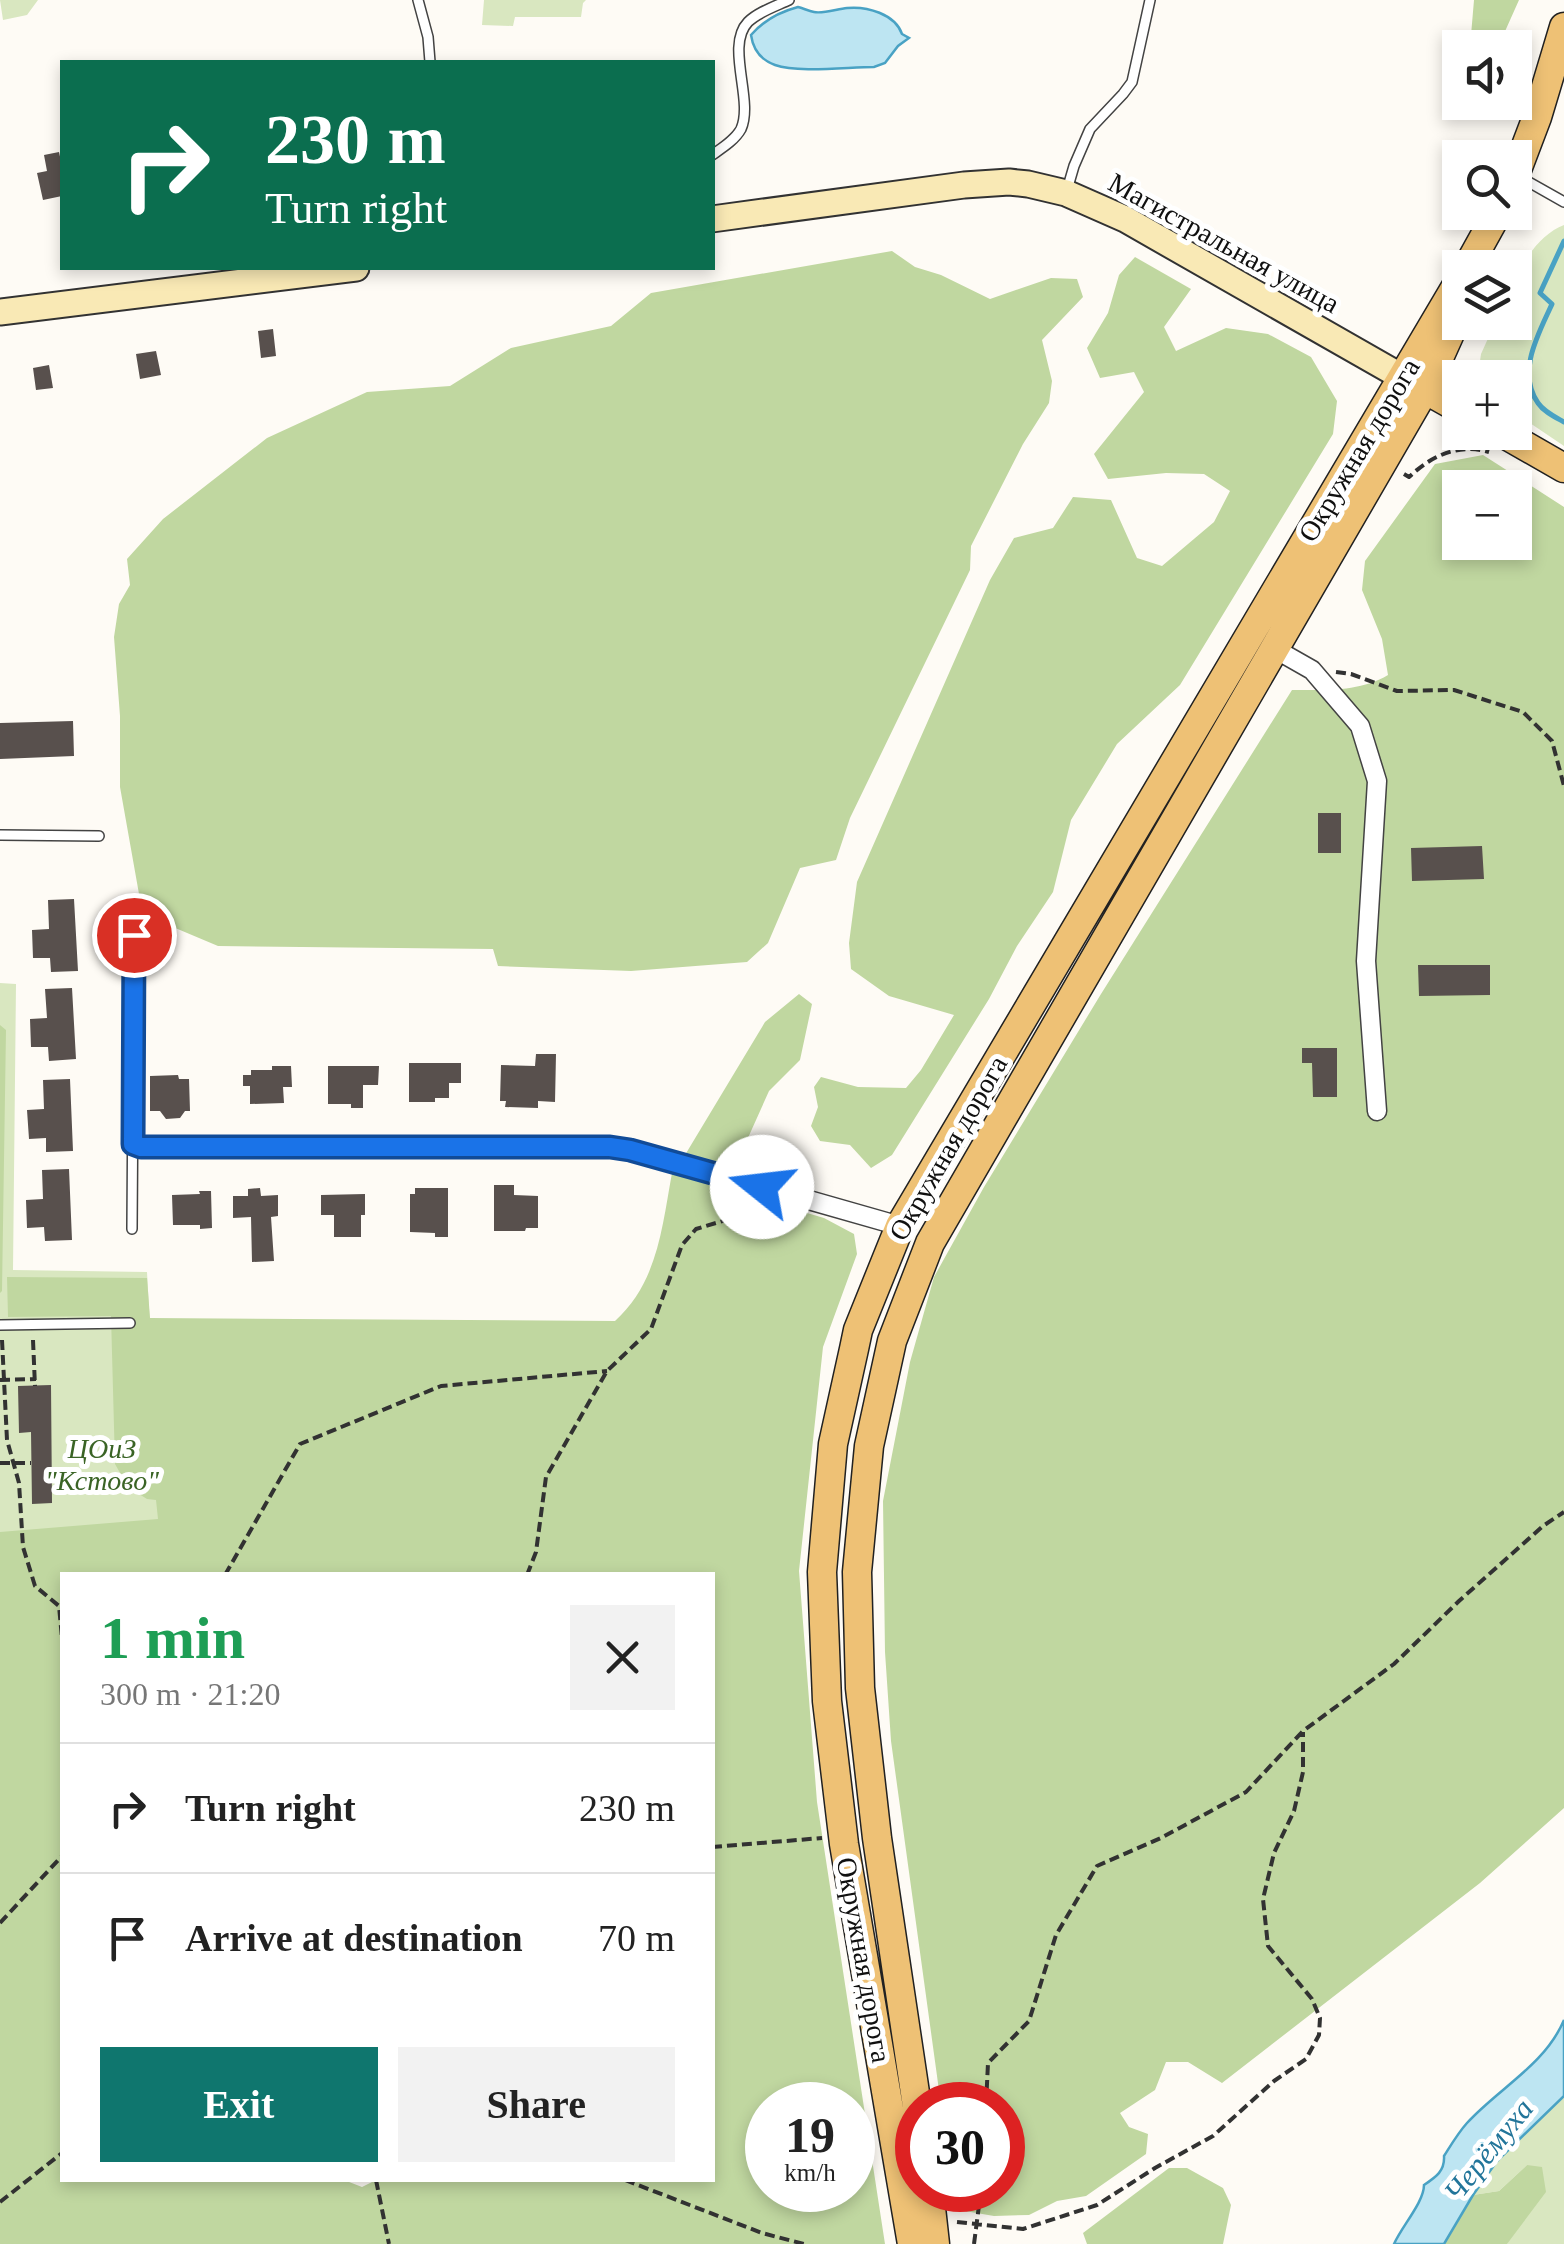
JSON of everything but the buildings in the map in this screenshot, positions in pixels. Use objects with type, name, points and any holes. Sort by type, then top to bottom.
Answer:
[{"type":"main road","points":[[1528,140],[1564,27]]},
{"type":"main road","name":"Магистральная улица","points":[[715,219],[988,183],[1028,184],[1066,193],[1125,219],[1414,383]]},
{"type":"main road","points":[[0,312],[340,270]]},
{"type":"main road","name":"Окружная дорога","points":[[914,2082],[877,1838],[860,1688],[856,1572],[869,1446],[892,1341],[930,1244],[1383,461],[1442,320]]},
{"type":"main road","name":"Окружная дорога","points":[[912,2244],[843,1836],[827,1701],[822,1572],[833,1444],[858,1330],[900,1226],[1442,339]]},
{"type":"main road","points":[[1414,383],[1442,399]]},
{"type":"main road","points":[[1531,450],[1564,468]]},
{"type":"street","points":[[1275,648],[1312,670],[1360,726],[1377,782],[1366,961],[1377,1110]]},
{"type":"street","points":[[140,1146],[610,1147],[900,1226]]},
{"type":"lane","points":[[418,0],[430,60]]},
{"type":"lane","points":[[715,153],[733,139],[743,123],[740,48],[744,26],[755,16],[789,0]]},
{"type":"lane","points":[[1066,193],[1090,130],[1132,82],[1150,0]]},
{"type":"lane","points":[[1532,184],[1564,202]]},
{"type":"lane","points":[[0,835],[99,836]]},
{"type":"lane","points":[[132,1229],[140,1146],[134,935]]},
{"type":"lane","points":[[1,1326],[130,1323]]},
{"type":"path","points":[[1383,461],[1410,478],[1426,461],[1460,450]]},
{"type":"path","points":[[1483,450],[1499,459],[1502,450]]},
{"type":"path","points":[[1312,670],[1352,674],[1397,690],[1454,690],[1523,712],[1552,741],[1564,786]]},
{"type":"path","points":[[528,1572],[536,1552],[546,1477],[607,1370],[651,1329],[682,1245],[696,1229],[800,1198]]},
{"type":"path","points":[[2,1380],[36,1382],[33,1325]]},
{"type":"path","points":[[1,1326],[7,1440],[19,1483],[23,1546],[34,1586],[59,1606],[60,1617]]},
{"type":"path","points":[[228,1572],[300,1444],[441,1386],[607,1370]]},
{"type":"path","points":[[0,1463],[32,1463]]},
{"type":"path","points":[[987,2082],[988,2064],[1029,2021],[1056,1935],[1097,1866],[1161,1838],[1246,1792],[1303,1731],[1394,1664],[1459,1601],[1564,1512]]},
{"type":"path","points":[[933,2232],[976,2224],[1024,2229],[1097,2205],[1214,2136],[1274,2081],[1306,2059],[1319,2035],[1320,2018],[1312,2000],[1268,1946],[1263,1899],[1274,1853],[1294,1811],[1303,1772],[1303,1731]]},
{"type":"path","points":[[715,1847],[843,1836]]},
{"type":"path","points":[[0,1923],[60,1858]]},
{"type":"path","points":[[0,2202],[60,2155]]},
{"type":"path","points":[[376,2182],[389,2244]]},
{"type":"path","points":[[629,2182],[762,2233],[804,2244]]},
{"type":"path","points":[[974,2244],[978,2212]]},
{"type":"green space","points":[[0,0],[38,0],[27,15],[3,20]]},
{"type":"green space","points":[[484,0],[586,0],[581,17],[515,17],[513,26],[482,25]]},
{"type":"green space","points":[[1474,0],[1519,0],[1506,30],[1471,30]]},
{"type":"green space","points":[[1564,225],[1564,446],[1532,424],[1532,360],[1480,360],[1487,340],[1532,340],[1532,251]]},
{"type":"green space","points":[[892,251],[915,267],[990,299],[1051,278],[1077,279],[1083,297],[1042,340],[1052,381],[1049,403],[1023,444],[971,546],[970,570],[850,818],[836,860],[800,868],[768,943],[747,962],[631,971],[498,966],[493,949],[218,946],[161,922],[139,894],[120,787],[114,637],[119,604],[130,585],[127,559],[163,519],[267,438],[367,392],[450,386],[511,348],[611,326],[651,293]]},
{"type":"green space","points":[[1135,257],[1191,289],[1164,327],[1176,351],[1226,328],[1268,334],[1311,357],[1337,401],[1333,434],[1180,685],[1117,744],[1071,820],[1053,892],[892,1155],[871,1168],[850,1145],[820,1141],[811,1126],[818,1107],[814,1087],[821,1077],[858,1087],[906,1088],[954,1015],[889,996],[851,969],[849,943],[857,882],[990,580],[1014,538],[1053,528],[1073,497],[1111,500],[1137,558],[1162,566],[1214,522],[1230,491],[1204,474],[1108,479],[1094,454],[1144,392],[1134,372],[1100,378],[1087,348],[1108,313],[1119,275]]},
{"type":"green space","points":[[1483,455],[1506,470],[1442,470],[1442,560],[1532,560],[1532,486],[1564,507],[1564,1808],[1480,1883],[1222,2083],[1188,2062],[1166,2062],[1155,2090],[1120,2113],[1129,2127],[1148,2134],[1146,2154],[1086,2196],[1057,2201],[1029,2215],[971,2212],[1025,2212],[1025,2082],[938,2082],[891,1741],[885,1652],[883,1501],[910,1362],[934,1277],[984,1187],[1292,690],[1354,687],[1388,675],[1382,639],[1362,590],[1365,561],[1435,464]]},
{"type":"green space","name":"ЦОиЗ \"Кстово\"","points":[[0,983],[16,984],[13,1270],[147,1272],[150,1326],[206,1572],[60,1572],[0,1899]]},
{"type":"green space","points":[[799,994],[812,1004],[800,1060],[769,1091],[734,1169],[685,1155],[765,1022]]},
{"type":"green space","points":[[0,1025],[6,1030],[0,1293]]},
{"type":"green space","points":[[672,1173],[824,1218],[854,1234],[857,1254],[823,1347],[799,1571],[817,1802],[860,2082],[745,2082],[745,2212],[875,2212],[875,2179],[885,2244],[0,2244],[0,1532],[158,1519],[156,1500],[128,1487],[115,1464],[111,1316],[8,1317],[7,1277],[147,1278],[150,1318],[615,1321],[641,1289],[656,1253]]},
{"type":"green space","points":[[1564,2096],[1564,2244],[1507,2244],[1527,2165],[1499,2191],[1473,2195],[1497,2161]]},
{"type":"green space","points":[[1527,2165],[1542,2167],[1546,2192],[1507,2244],[1444,2244],[1473,2195],[1499,2191]]},
{"type":"green space","points":[[1169,2168],[1187,2168],[1223,2188],[1231,2205],[1223,2244],[1087,2244],[1083,2233]]},
{"type":"water","points":[[798,7],[818,12],[871,10],[887,16],[909,38],[885,63],[874,67],[797,69],[770,63],[758,53],[751,35],[772,17]]},
{"type":"water","name":"Черёмуха","points":[[1564,2020],[1564,2096],[1497,2161],[1444,2244],[1394,2244],[1417,2206],[1424,2185],[1441,2170],[1444,2156],[1461,2131],[1533,2063]]},
{"type":"waterway","points":[[1564,241],[1540,293],[1552,304],[1529,366],[1532,391],[1540,406],[1564,422]]},
{"type":"route","points":[[134,935],[133,1144],[610,1147],[762,1187]]}]
